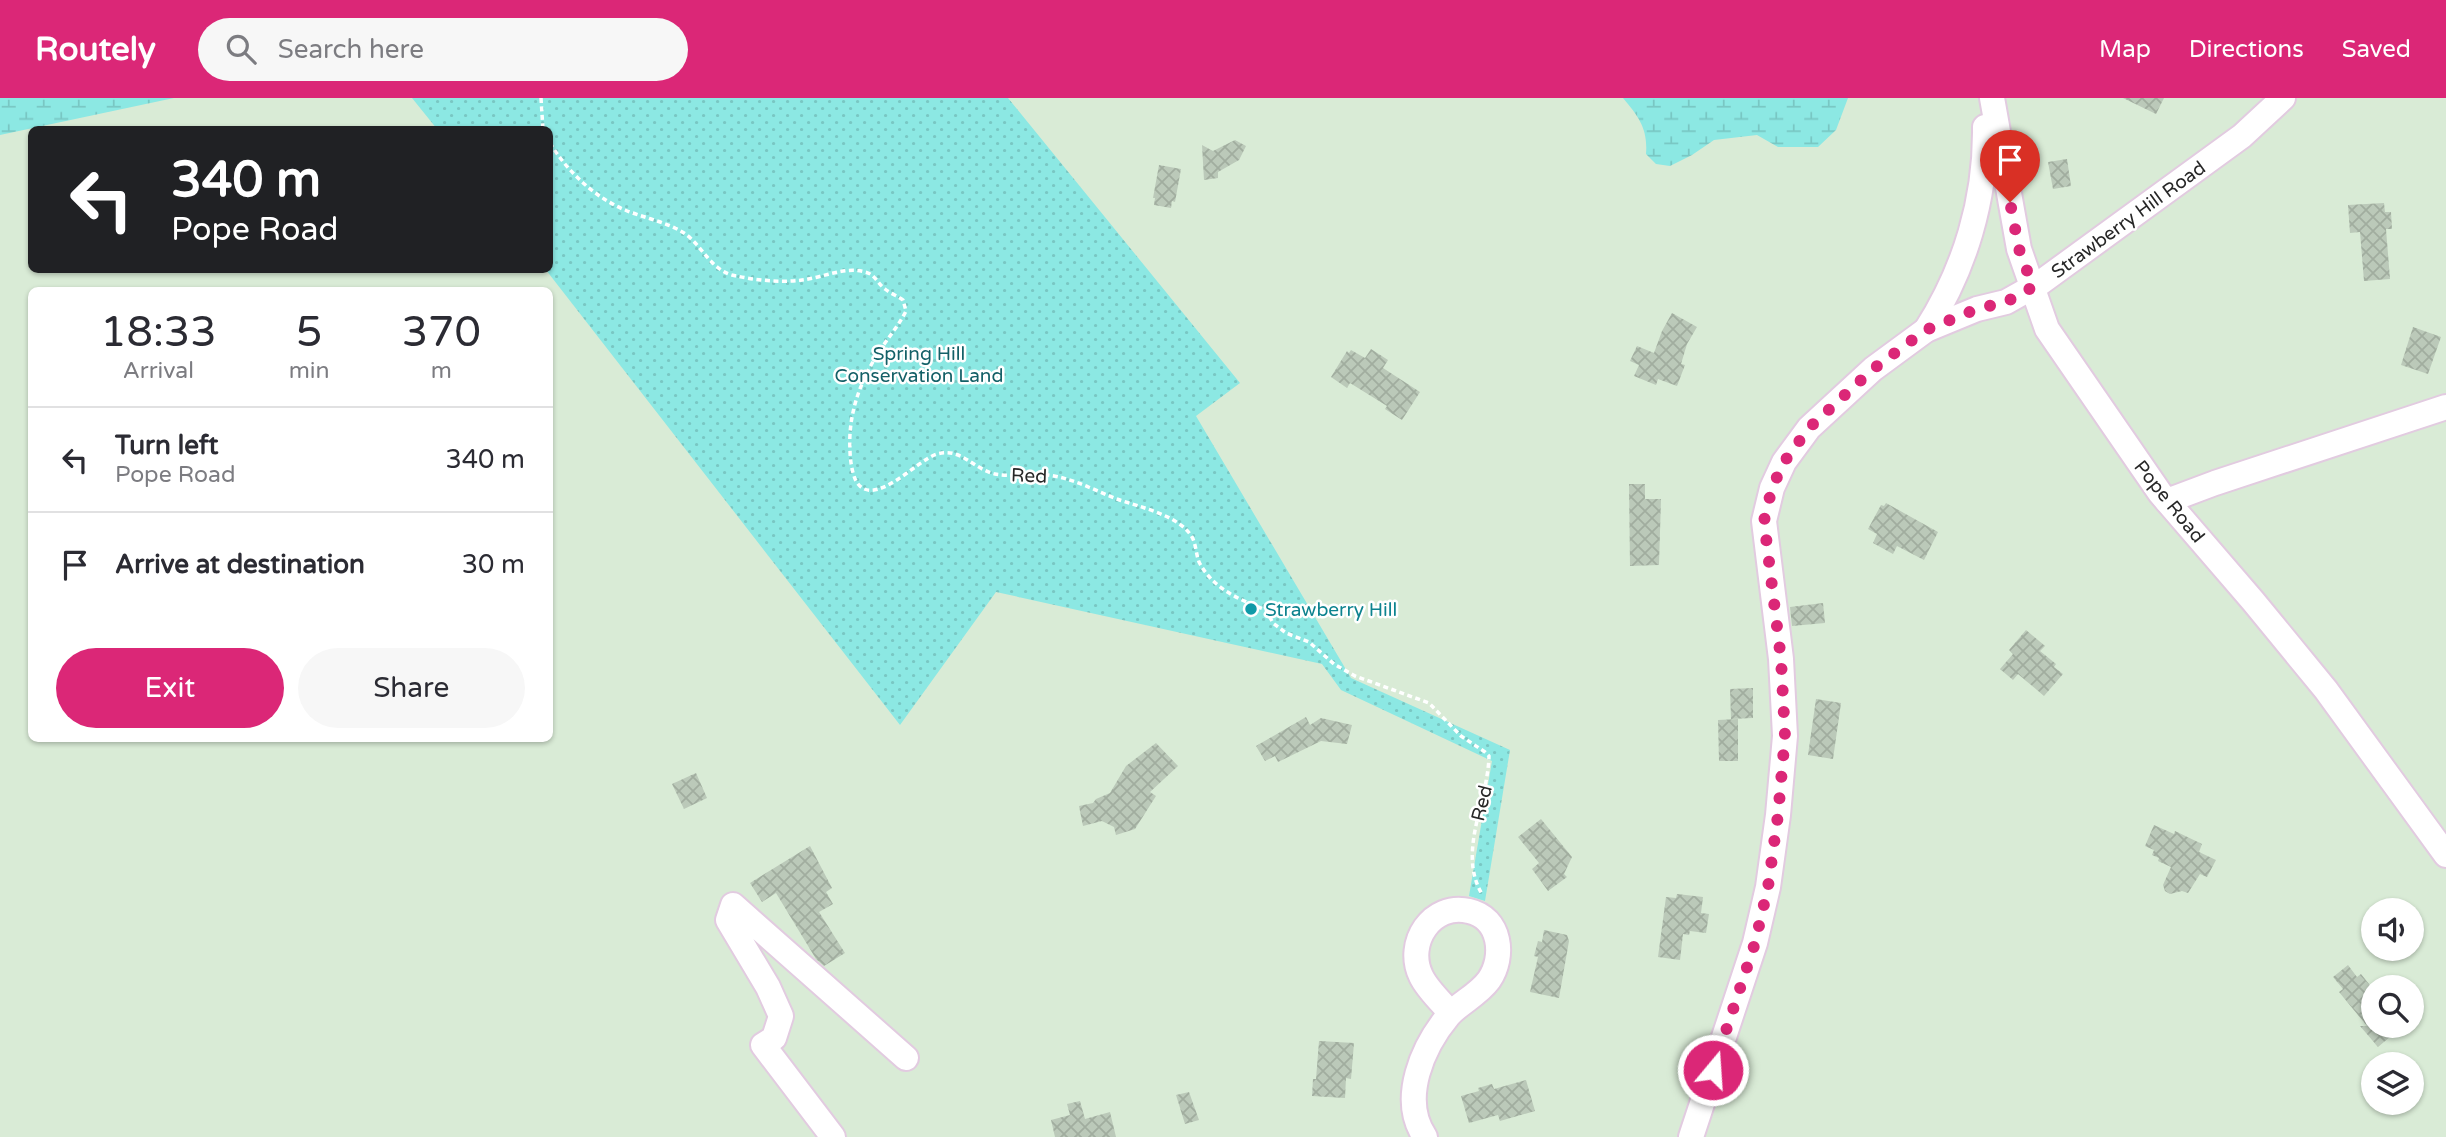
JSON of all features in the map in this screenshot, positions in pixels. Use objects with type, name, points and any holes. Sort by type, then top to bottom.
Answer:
[{"type":"street","points":[[1926,330],[1943,304],[1974,226],[1985,155],[1984,98]]},
{"type":"street","name":"Pope Road","points":[[1992,98],[2019,249],[2047,329],[2167,501],[2326,690],[2446,855]]},
{"type":"street","name":"Strawberry Hill Road","points":[[1691,1137],[1755,943],[1768,887],[1778,815],[1785,736],[1781,659],[1764,521],[1772,488],[1784,462],[1809,428],[1873,369],[1926,330],[1977,309],[2006,302],[2033,287],[2242,136],[2283,98]]},
{"type":"street","points":[[2167,501],[2446,407]]},
{"type":"street","points":[[833,1137],[763,1045],[774,1038],[780,1016],[768,987],[728,919],[733,905],[906,1058]]},
{"type":"street","points":[[1425,1137],[1420,1130],[1413,1101],[1417,1077],[1426,1049],[1451,1013]]},
{"type":"path","points":[[541,98],[543,126]]},
{"type":"path","name":"Red","points":[[553,148],[559,159],[601,197],[622,209],[686,234],[705,257],[732,275],[802,281],[843,272],[864,272],[874,276],[886,290],[903,300],[906,311],[877,355],[855,402],[848,428],[855,480],[862,488],[873,491],[898,480],[921,461],[937,454],[956,453],[983,470],[997,475],[1050,475],[1145,507],[1170,518],[1191,536],[1199,562],[1215,584],[1238,600],[1266,610],[1273,623],[1286,633],[1309,642],[1334,664],[1355,676],[1429,703],[1461,736],[1489,756],[1483,799],[1472,840],[1476,884],[1483,896]]},
{"type":"green space","points":[[0,98],[174,98],[42,126],[28,126],[28,129],[0,135]]},
{"type":"green space","name":"Spring Hill Conservation Land","points":[[412,98],[1008,98],[1240,383],[1196,416],[1351,678],[1510,750],[1485,901],[1469,896],[1492,761],[1341,690],[1322,664],[996,592],[900,725],[548,273],[553,273],[553,126],[435,126]]},
{"type":"green space","points":[[1623,98],[1848,98],[1836,130],[1818,147],[1778,147],[1757,135],[1714,140],[1670,166],[1656,164],[1646,154],[1646,137],[1641,124]]},
{"type":"building","points":[[2123,98],[2164,98],[2156,114]]},
{"type":"building","points":[[1235,140],[1246,146],[1239,160],[1218,172],[1218,178],[1204,180],[1202,145],[1213,151]]},
{"type":"building","points":[[2067,159],[2071,186],[2053,189],[2048,162]]},
{"type":"building","points":[[1159,165],[1181,169],[1175,202],[1172,201],[1171,208],[1154,205]]},
{"type":"building","points":[[2384,203],[2385,212],[2391,212],[2392,229],[2386,229],[2390,279],[2364,281],[2360,232],[2350,233],[2348,205]]},
{"type":"building","points":[[1672,313],[1697,327],[1687,344],[1681,364],[1685,365],[1677,386],[1658,379],[1656,385],[1634,376],[1639,365],[1630,361],[1637,346],[1654,353]]},
{"type":"building","points":[[2413,327],[2441,337],[2428,374],[2401,365]]},
{"type":"building","points":[[1371,349],[1388,360],[1383,368],[1420,392],[1402,420],[1385,409],[1387,406],[1350,383],[1347,388],[1331,377],[1347,351],[1349,353],[1351,350],[1365,358]]},
{"type":"building","points":[[1629,484],[1645,484],[1645,499],[1661,499],[1659,565],[1630,566]]},
{"type":"building","points":[[1886,503],[1938,532],[1924,560],[1897,546],[1893,554],[1873,543],[1877,534],[1868,529],[1881,505]]},
{"type":"building","points":[[1823,603],[1825,623],[1792,626],[1790,607]]},
{"type":"building","points":[[2026,630],[2045,646],[2040,651],[2056,664],[2054,667],[2063,674],[2044,696],[2018,674],[2013,680],[2000,669],[2013,654],[2009,650]]},
{"type":"building","points":[[1753,688],[1753,718],[1731,719],[1730,689]]},
{"type":"building","points":[[1816,699],[1841,703],[1833,759],[1808,755]]},
{"type":"building","points":[[1306,717],[1310,725],[1321,718],[1352,725],[1347,744],[1321,741],[1278,762],[1275,756],[1265,761],[1256,746]]},
{"type":"building","points":[[1738,719],[1738,761],[1719,761],[1718,720]]},
{"type":"building","points":[[1156,743],[1178,766],[1150,792],[1156,796],[1135,829],[1116,835],[1114,827],[1102,821],[1083,826],[1079,806],[1093,803],[1110,793],[1126,766]]},
{"type":"building","points":[[696,773],[707,798],[684,809],[672,784]]},
{"type":"building","points":[[1541,819],[1572,857],[1564,874],[1567,877],[1548,891],[1532,869],[1539,863],[1518,837]]},
{"type":"building","points":[[2154,825],[2174,834],[2175,831],[2202,844],[2199,852],[2216,860],[2207,877],[2200,874],[2188,893],[2182,891],[2170,894],[2165,891],[2163,885],[2171,867],[2158,861],[2159,858],[2152,855],[2154,850],[2145,846]]},
{"type":"building","points":[[810,846],[832,888],[826,892],[833,904],[819,912],[845,953],[824,966],[816,959],[776,893],[762,902],[750,883]]},
{"type":"building","points":[[1677,894],[1703,897],[1701,913],[1709,914],[1706,933],[1690,931],[1689,935],[1683,934],[1680,960],[1658,957],[1666,897],[1676,898]]},
{"type":"building","points":[[1544,930],[1567,935],[1569,941],[1559,998],[1530,992],[1538,957],[1534,956],[1538,941],[1542,942]]},
{"type":"building","points":[[2348,965],[2357,977],[2362,975],[2361,1019],[2339,992],[2343,989],[2333,977]]},
{"type":"building","points":[[2370,1038],[2389,1038],[2378,1047]]},
{"type":"building","points":[[1319,1041],[1354,1043],[1351,1079],[1346,1078],[1345,1098],[1312,1096]]},
{"type":"building","points":[[1526,1080],[1535,1111],[1500,1121],[1498,1115],[1469,1123],[1461,1096],[1492,1084],[1494,1089]]},
{"type":"building","points":[[1189,1092],[1199,1120],[1185,1124],[1176,1095]]},
{"type":"building","points":[[1080,1101],[1085,1119],[1110,1112],[1116,1137],[1055,1137],[1051,1120],[1070,1115],[1067,1104]]},
{"type":"place","name":"Strawberry Hill","points":[[1251,609]]},
{"type":"route","points":[[1713,1070],[1755,943],[1768,887],[1778,815],[1785,736],[1781,659],[1764,521],[1772,488],[1784,462],[1809,428],[1873,369],[1926,330],[1977,309],[2006,302],[2033,287],[2019,249],[2010,202]]}]
